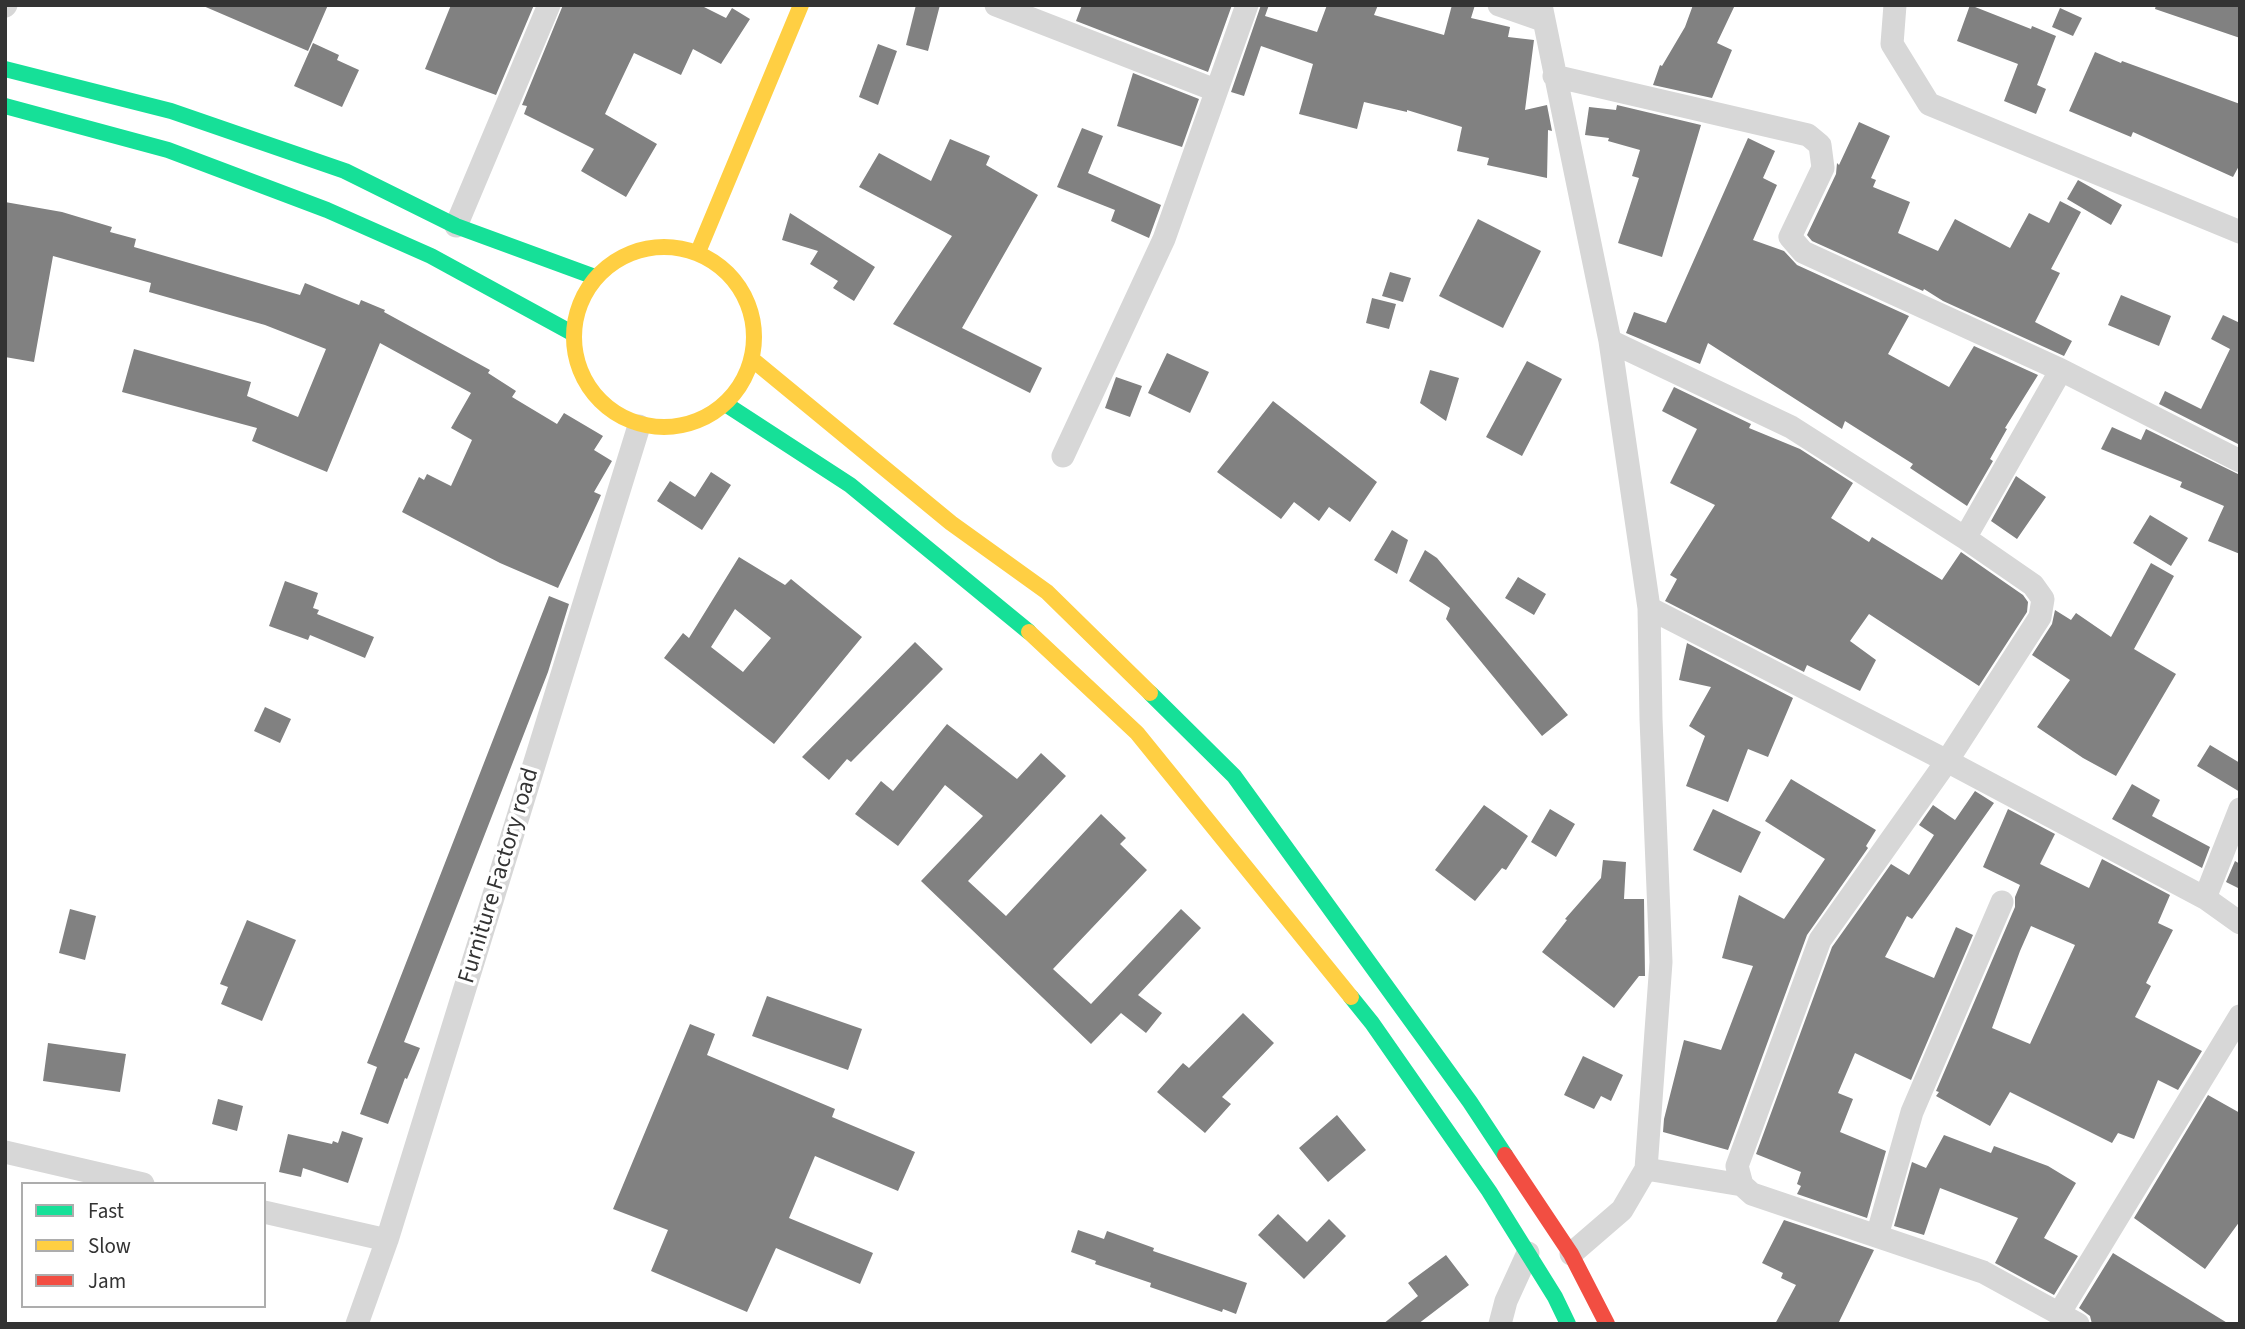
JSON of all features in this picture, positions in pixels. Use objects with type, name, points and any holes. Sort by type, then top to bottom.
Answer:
[{"type":"main road","points":[[698,252],[801,5]]},
{"type":"main road","points":[[5,69],[171,111],[345,171],[456,226],[595,277]]},
{"type":"main road","points":[[5,106],[168,150],[327,210],[431,256],[572,333]]},
{"type":"main road","points":[[661,245],[698,252],[734,277],[753,316],[753,360],[743,384],[726,405],[686,427],[639,426],[589,392],[572,333],[579,303],[595,277],[625,254],[661,245]]},
{"type":"main road","points":[[753,360],[951,523],[1047,592],[1234,776],[1470,1102],[1571,1254],[1607,1324]]},
{"type":"main road","points":[[726,405],[850,485],[1046,646],[1137,733],[1372,1023],[1489,1191],[1555,1297],[1567,1324]]},
{"type":"street","points":[[456,226],[550,5]]},
{"type":"street","points":[[996,5],[1215,90]]},
{"type":"street","points":[[1063,456],[1164,239],[1247,5]]},
{"type":"street","points":[[1499,5],[1542,13],[1610,341],[1649,608],[1661,962],[1646,1169],[1622,1210],[1571,1254]]},
{"type":"street","points":[[1895,5],[1892,44],[1929,104],[2240,232]]},
{"type":"street","points":[[1554,76],[1808,135],[1820,145],[1823,167],[1790,237],[1803,252],[2062,370],[2240,461]]},
{"type":"street","points":[[1610,341],[1791,427],[1965,538],[2033,585],[2043,599],[2040,617],[1947,761],[1820,940],[1737,1166],[1742,1185]]},
{"type":"street","points":[[1965,538],[2062,370]]},
{"type":"street","name":"Furniture Factory road","points":[[357,1324],[387,1240],[639,426]]},
{"type":"street","points":[[1649,608],[1947,761],[2205,898],[2240,923]]},
{"type":"street","points":[[2205,898],[2240,809]]},
{"type":"street","points":[[1877,1236],[1912,1112],[2001,902]]},
{"type":"street","points":[[1646,1169],[1742,1185],[1752,1194],[1983,1272],[2069,1318],[2240,1016]]},
{"type":"street","points":[[5,1152],[134,1182]]},
{"type":"street","points":[[266,1212],[387,1240]]},
{"type":"street","points":[[1500,1324],[1528,1253]]},
{"type":"building","points":[[201,5],[328,5],[308,51]]},
{"type":"building","points":[[451,5],[534,5],[496,95],[425,69]]},
{"type":"building","points":[[563,5],[700,5],[726,18],[732,8],[750,19],[721,64],[693,49],[681,75],[634,53],[605,114],[657,144],[626,197],[581,171],[594,149],[524,114],[527,106],[522,105]]},
{"type":"building","points":[[916,5],[940,5],[928,51],[906,45]]},
{"type":"building","points":[[1082,5],[1232,5],[1208,72],[1076,21]]},
{"type":"building","points":[[1261,5],[1269,5],[1265,16],[1317,32],[1327,5],[1378,5],[1374,15],[1444,35],[1452,5],[1475,5],[1471,18],[1510,27],[1508,37],[1534,40],[1525,110],[1547,105],[1552,131],[1548,130],[1547,178],[1487,165],[1489,158],[1457,151],[1462,127],[1407,110],[1364,102],[1357,129],[1299,114],[1313,64],[1261,46],[1244,96],[1231,92]]},
{"type":"building","points":[[1693,5],[1735,5],[1717,43],[1732,50],[1712,98],[1653,85],[1660,65],[1662,66],[1685,27]]},
{"type":"building","points":[[1970,5],[2056,36],[2037,85],[2046,89],[2036,114],[2004,101],[2018,64],[1957,41]]},
{"type":"building","points":[[2156,5],[2240,5],[2240,38],[2155,9]]},
{"type":"building","points":[[2060,8],[2082,18],[2073,36],[2052,27]]},
{"type":"building","points":[[313,43],[339,55],[337,60],[359,70],[342,107],[294,86]]},
{"type":"building","points":[[878,44],[897,51],[878,105],[859,97]]},
{"type":"building","points":[[2095,52],[2240,104],[2240,164],[2233,177],[2133,132],[2131,137],[2069,111]]},
{"type":"building","points":[[1133,73],[1199,99],[1182,147],[1117,126]]},
{"type":"building","points":[[1617,105],[1701,125],[1662,257],[1618,243],[1639,178],[1632,176],[1640,150],[1608,141],[1609,138],[1585,135],[1589,107],[1616,110]]},
{"type":"building","points":[[1859,122],[1890,136],[1871,178],[1876,180],[1873,187],[1910,202],[1898,233],[1938,251],[1955,219],[2010,248],[2029,213],[2049,223],[2060,201],[2081,212],[2051,269],[2060,273],[2035,322],[2072,341],[2064,356],[1943,301],[1924,289],[1923,291],[1812,241],[1807,235],[1836,174],[1837,163],[1839,165]]},
{"type":"building","points":[[1082,128],[1103,136],[1088,173],[1161,205],[1149,238],[1111,221],[1115,210],[1057,187]]},
{"type":"building","points":[[1748,138],[1775,151],[1763,178],[1777,185],[1753,240],[1784,251],[1797,265],[1909,316],[1888,354],[1949,387],[1974,346],[2038,375],[2005,428],[2007,429],[1990,459],[1993,461],[1967,506],[1910,468],[1913,464],[1845,421],[1842,429],[1708,343],[1700,364],[1626,333],[1634,312],[1666,323]]},
{"type":"building","points":[[950,139],[990,156],[986,165],[1038,195],[962,328],[1042,368],[1030,393],[893,324],[952,236],[859,187],[879,153],[931,181]]},
{"type":"building","points":[[2078,180],[2122,205],[2111,225],[2067,199]]},
{"type":"building","points":[[5,202],[62,212],[112,227],[110,232],[136,239],[134,247],[300,295],[305,283],[359,305],[361,300],[385,310],[384,312],[490,370],[488,373],[516,391],[512,397],[557,424],[564,413],[603,436],[594,450],[612,461],[594,492],[601,495],[558,588],[500,563],[402,512],[419,477],[424,480],[427,474],[451,486],[472,440],[451,428],[471,393],[380,343],[327,472],[252,441],[257,428],[122,392],[134,349],[251,382],[247,396],[298,417],[326,349],[265,325],[149,292],[151,283],[53,256],[34,362],[5,357]]},
{"type":"building","points":[[790,213],[875,267],[854,301],[833,288],[838,281],[810,264],[818,251],[782,240]]},
{"type":"building","points":[[1478,219],[1541,251],[1503,328],[1439,296]]},
{"type":"building","points":[[1390,272],[1411,278],[1403,302],[1382,296]]},
{"type":"building","points":[[2121,295],[2171,316],[2159,346],[2108,325]]},
{"type":"building","points":[[1372,298],[1396,304],[1389,329],[1366,323]]},
{"type":"building","points":[[2223,315],[2240,323],[2240,445],[2159,404],[2165,391],[2201,409],[2230,349],[2211,339]]},
{"type":"building","points":[[1167,353],[1209,372],[1190,413],[1148,393]]},
{"type":"building","points":[[1527,361],[1562,379],[1522,456],[1486,437]]},
{"type":"building","points":[[1430,370],[1459,378],[1446,421],[1420,403]]},
{"type":"building","points":[[1116,377],[1142,386],[1130,417],[1105,408]]},
{"type":"building","points":[[1674,387],[1751,424],[1749,428],[1800,449],[1853,483],[1831,518],[1869,542],[1872,537],[1942,580],[1961,552],[2023,595],[2028,602],[2027,612],[1979,686],[1869,614],[1850,641],[1876,660],[1860,691],[1807,665],[1804,672],[1665,601],[1677,579],[1670,575],[1715,505],[1670,483],[1697,429],[1662,411]]},
{"type":"building","points":[[1273,401],[1377,482],[1350,522],[1329,507],[1319,521],[1294,502],[1281,519],[1217,472]]},
{"type":"building","points":[[2112,427],[2141,440],[2146,429],[2240,475],[2240,554],[2208,541],[2224,506],[2180,487],[2182,482],[2101,449]]},
{"type":"building","points":[[711,472],[731,485],[702,530],[657,501],[670,481],[695,497]]},
{"type":"building","points":[[2016,476],[2046,497],[2017,539],[1991,521]]},
{"type":"building","points":[[2150,515],[2188,538],[2171,566],[2133,543]]},
{"type":"building","points":[[1392,530],[1408,540],[1397,574],[1374,560]]},
{"type":"building","points":[[1425,550],[1437,558],[1568,715],[1542,736],[1446,619],[1450,608],[1409,581]]},
{"type":"building","points":[[739,557],[785,585],[791,579],[862,637],[774,744],[664,658],[683,633],[689,638]],"holes":[[[735,609],[771,638],[743,672],[711,647]]]},
{"type":"building","points":[[2151,563],[2174,576],[2134,649],[2176,674],[2116,776],[2037,727],[2070,680],[2032,655],[2052,624],[2055,610],[2071,620],[2076,613],[2111,637]]},
{"type":"building","points":[[1518,577],[1546,594],[1534,615],[1505,598]]},
{"type":"building","points":[[285,581],[318,593],[313,608],[319,610],[317,614],[374,637],[365,658],[310,635],[308,640],[269,626]]},
{"type":"building","points":[[549,596],[569,604],[548,672],[404,1042],[420,1048],[407,1079],[405,1078],[388,1124],[360,1114],[377,1067],[367,1063]]},
{"type":"building","points":[[915,642],[943,669],[851,762],[847,759],[829,780],[802,757]]},
{"type":"building","points":[[1687,643],[1793,698],[1768,757],[1748,749],[1728,802],[1686,786],[1705,736],[1689,726],[1711,687],[1679,680]]},
{"type":"building","points":[[265,707],[291,719],[280,743],[254,731]]},
{"type":"building","points":[[947,724],[1017,779],[1041,753],[1066,776],[968,881],[1006,916],[1101,814],[1126,838],[1120,844],[1147,870],[1053,969],[1091,1004],[1181,909],[1201,928],[1138,995],[1162,1013],[1146,1033],[1121,1013],[1091,1044],[921,881],[983,816],[945,785],[898,846],[855,814],[881,781],[893,791]]},
{"type":"building","points":[[2210,745],[2240,763],[2240,792],[2197,766]]},
{"type":"building","points":[[1791,779],[1876,830],[1866,846],[1868,848],[1807,935],[1728,1150],[1663,1132],[1664,1119],[1684,1040],[1721,1050],[1753,966],[1722,958],[1739,895],[1784,919],[1825,859],[1765,821]]},
{"type":"building","points":[[2132,784],[2160,800],[2152,816],[2210,847],[2202,868],[2112,819]]},
{"type":"building","points":[[1975,791],[1994,803],[1912,919],[1907,916],[1885,957],[1934,978],[1956,927],[1973,935],[1911,1080],[1855,1053],[1838,1093],[1853,1099],[1840,1132],[1886,1151],[1867,1218],[1797,1194],[1801,1186],[1797,1184],[1801,1172],[1756,1154],[1832,947],[1891,864],[1909,875],[1934,835],[1919,825],[1933,805],[1955,820]]},
{"type":"building","points":[[1484,805],[1528,836],[1506,870],[1502,868],[1475,901],[1435,870]]},
{"type":"building","points":[[1550,809],[1575,824],[1556,857],[1531,842]]},
{"type":"building","points":[[1713,809],[1761,832],[1741,873],[1693,850]]},
{"type":"building","points":[[2008,809],[2055,834],[2040,864],[2089,888],[2102,859],[2170,895],[2158,923],[2173,930],[2146,983],[2151,986],[2135,1017],[2202,1051],[2178,1090],[2158,1080],[2134,1139],[2118,1133],[2112,1143],[2010,1092],[1990,1126],[1936,1096],[2015,907],[2015,897],[2020,885],[1983,867]],"holes":[[[2031,926],[2075,945],[2030,1044],[1992,1028]]]},
{"type":"building","points":[[1603,860],[1626,862],[1624,899],[1644,899],[1645,976],[1639,976],[1614,1008],[1542,952],[1567,920],[1565,919],[1601,878]]},
{"type":"building","points":[[2235,861],[2240,864],[2240,889],[2226,882]]},
{"type":"building","points":[[70,909],[96,916],[85,960],[59,953]]},
{"type":"building","points":[[247,920],[296,940],[262,1021],[221,1004],[228,987],[220,984]]},
{"type":"building","points":[[767,996],[862,1029],[848,1070],[752,1036]]},
{"type":"building","points":[[1243,1013],[1274,1043],[1222,1097],[1231,1104],[1205,1133],[1157,1092],[1183,1063],[1189,1068]]},
{"type":"building","points":[[690,1024],[715,1034],[707,1055],[835,1109],[832,1117],[915,1152],[898,1191],[815,1156],[789,1218],[873,1253],[860,1284],[776,1248],[747,1312],[651,1271],[668,1230],[613,1209]]},
{"type":"building","points":[[48,1043],[126,1054],[120,1092],[43,1081]]},
{"type":"building","points":[[1583,1056],[1623,1075],[1611,1101],[1601,1096],[1594,1109],[1564,1095]]},
{"type":"building","points":[[2208,1095],[2240,1113],[2240,1221],[2205,1269],[2134,1218]]},
{"type":"building","points":[[218,1099],[243,1106],[237,1131],[212,1124]]},
{"type":"building","points":[[1337,1115],[1366,1150],[1328,1182],[1299,1148]]},
{"type":"building","points":[[342,1131],[363,1138],[348,1183],[303,1168],[301,1177],[279,1172],[288,1134],[332,1144],[333,1141],[338,1143]]},
{"type":"building","points":[[1944,1135],[1991,1153],[1994,1146],[2048,1166],[2076,1183],[2044,1238],[2078,1256],[2054,1295],[1995,1263],[2018,1218],[1940,1188],[1924,1235],[1894,1226],[1912,1162],[1926,1168]]},
{"type":"building","points":[[1278,1214],[1307,1242],[1329,1219],[1346,1236],[1304,1279],[1258,1235]]},
{"type":"building","points":[[1784,1220],[1874,1250],[1838,1324],[1775,1324],[1796,1285],[1781,1278],[1783,1273],[1762,1263]]},
{"type":"building","points":[[1078,1230],[1104,1239],[1107,1231],[1154,1248],[1153,1251],[1247,1283],[1236,1314],[1223,1309],[1222,1312],[1150,1287],[1151,1283],[1095,1264],[1096,1261],[1071,1252]]},
{"type":"building","points":[[2113,1253],[2229,1324],[2092,1324],[2090,1316],[2079,1308]]},
{"type":"building","points":[[1446,1255],[1469,1285],[1418,1324],[1383,1324],[1418,1296],[1408,1283]]},
{"type":"traffic: fast","points":[[5,69],[171,111],[345,171],[456,226],[595,277]]},
{"type":"traffic: fast","points":[[5,106],[168,150],[327,210],[431,256],[572,333]]},
{"type":"traffic: fast","points":[[727,405],[850,485],[1029,632]]},
{"type":"traffic: fast","points":[[1150,693],[1234,776],[1470,1102],[1505,1155]]},
{"type":"traffic: fast","points":[[1351,997],[1489,1191],[1555,1297],[1568,1324]]},
{"type":"traffic: slow","points":[[698,252],[801,5]]},
{"type":"traffic: slow","points":[[664,247],[682,248],[699,254],[728,273],[747,302],[753,319],[754,337],[753,355],[747,372],[728,401],[699,420],[682,426],[664,427],[646,426],[629,420],[600,401],[581,372],[575,355],[574,337],[575,319],[581,302],[600,273],[629,254],[646,248],[664,247]]},
{"type":"traffic: slow","points":[[753,360],[951,523],[1047,592],[1150,693]]},
{"type":"traffic: slow","points":[[1029,632],[1137,733],[1351,997]]},
{"type":"traffic: jam","points":[[1505,1155],[1571,1254],[1607,1324]]}]
